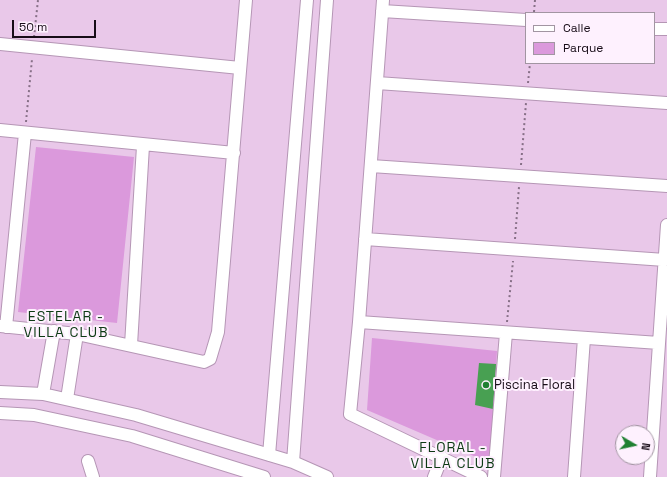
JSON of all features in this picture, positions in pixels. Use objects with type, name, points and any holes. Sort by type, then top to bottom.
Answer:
[{"type":"street","points":[[25,133],[3,327],[77,334],[204,362],[210,359],[218,332],[246,0]]},
{"type":"street","points":[[269,455],[307,0]]},
{"type":"street","points":[[293,462],[327,0]]},
{"type":"street","points":[[481,477],[458,472],[442,458],[350,414],[359,322],[383,5],[525,20]]},
{"type":"street","points":[[655,29],[667,30]]},
{"type":"street","points":[[0,44],[240,68]]},
{"type":"street","points":[[377,83],[527,92],[667,103]]},
{"type":"street","points":[[0,130],[143,146],[234,154]]},
{"type":"street","points":[[131,345],[143,146]]},
{"type":"street","points":[[371,166],[667,186]]},
{"type":"street","points":[[650,477],[667,225]]},
{"type":"street","points":[[365,239],[665,260]]},
{"type":"street","points":[[359,322],[659,343]]},
{"type":"street","points":[[43,394],[54,331]]},
{"type":"street","points":[[494,477],[506,333]]},
{"type":"street","points":[[67,399],[77,334]]},
{"type":"street","points":[[574,477],[584,338]]},
{"type":"street","points":[[0,392],[43,394],[136,415],[293,462],[327,477]]},
{"type":"street","points":[[0,413],[34,415],[132,436],[264,477]]},
{"type":"street","points":[[434,477],[442,458]]},
{"type":"street","points":[[88,461],[93,477]]},
{"type":"path","points":[[25,133],[38,0]]},
{"type":"path","points":[[534,12],[535,0]]},
{"type":"path","points":[[506,333],[530,64]]},
{"type":"green space","points":[[36,147],[134,157],[117,323],[18,312]]},
{"type":"green space","points":[[372,338],[497,351],[490,463],[367,410]]},
{"type":"shaded area","name":"Piscina Floral","points":[[479,363],[496,364],[493,409],[475,405]]},
{"type":"place","name":"Piscina Floral","points":[[486,385]]},
{"type":"district","name":"ESTELAR - VILLA CLUB","points":[[66,326]]},
{"type":"district","name":"FLORAL - VILLA CLUB","points":[[453,456]]}]
